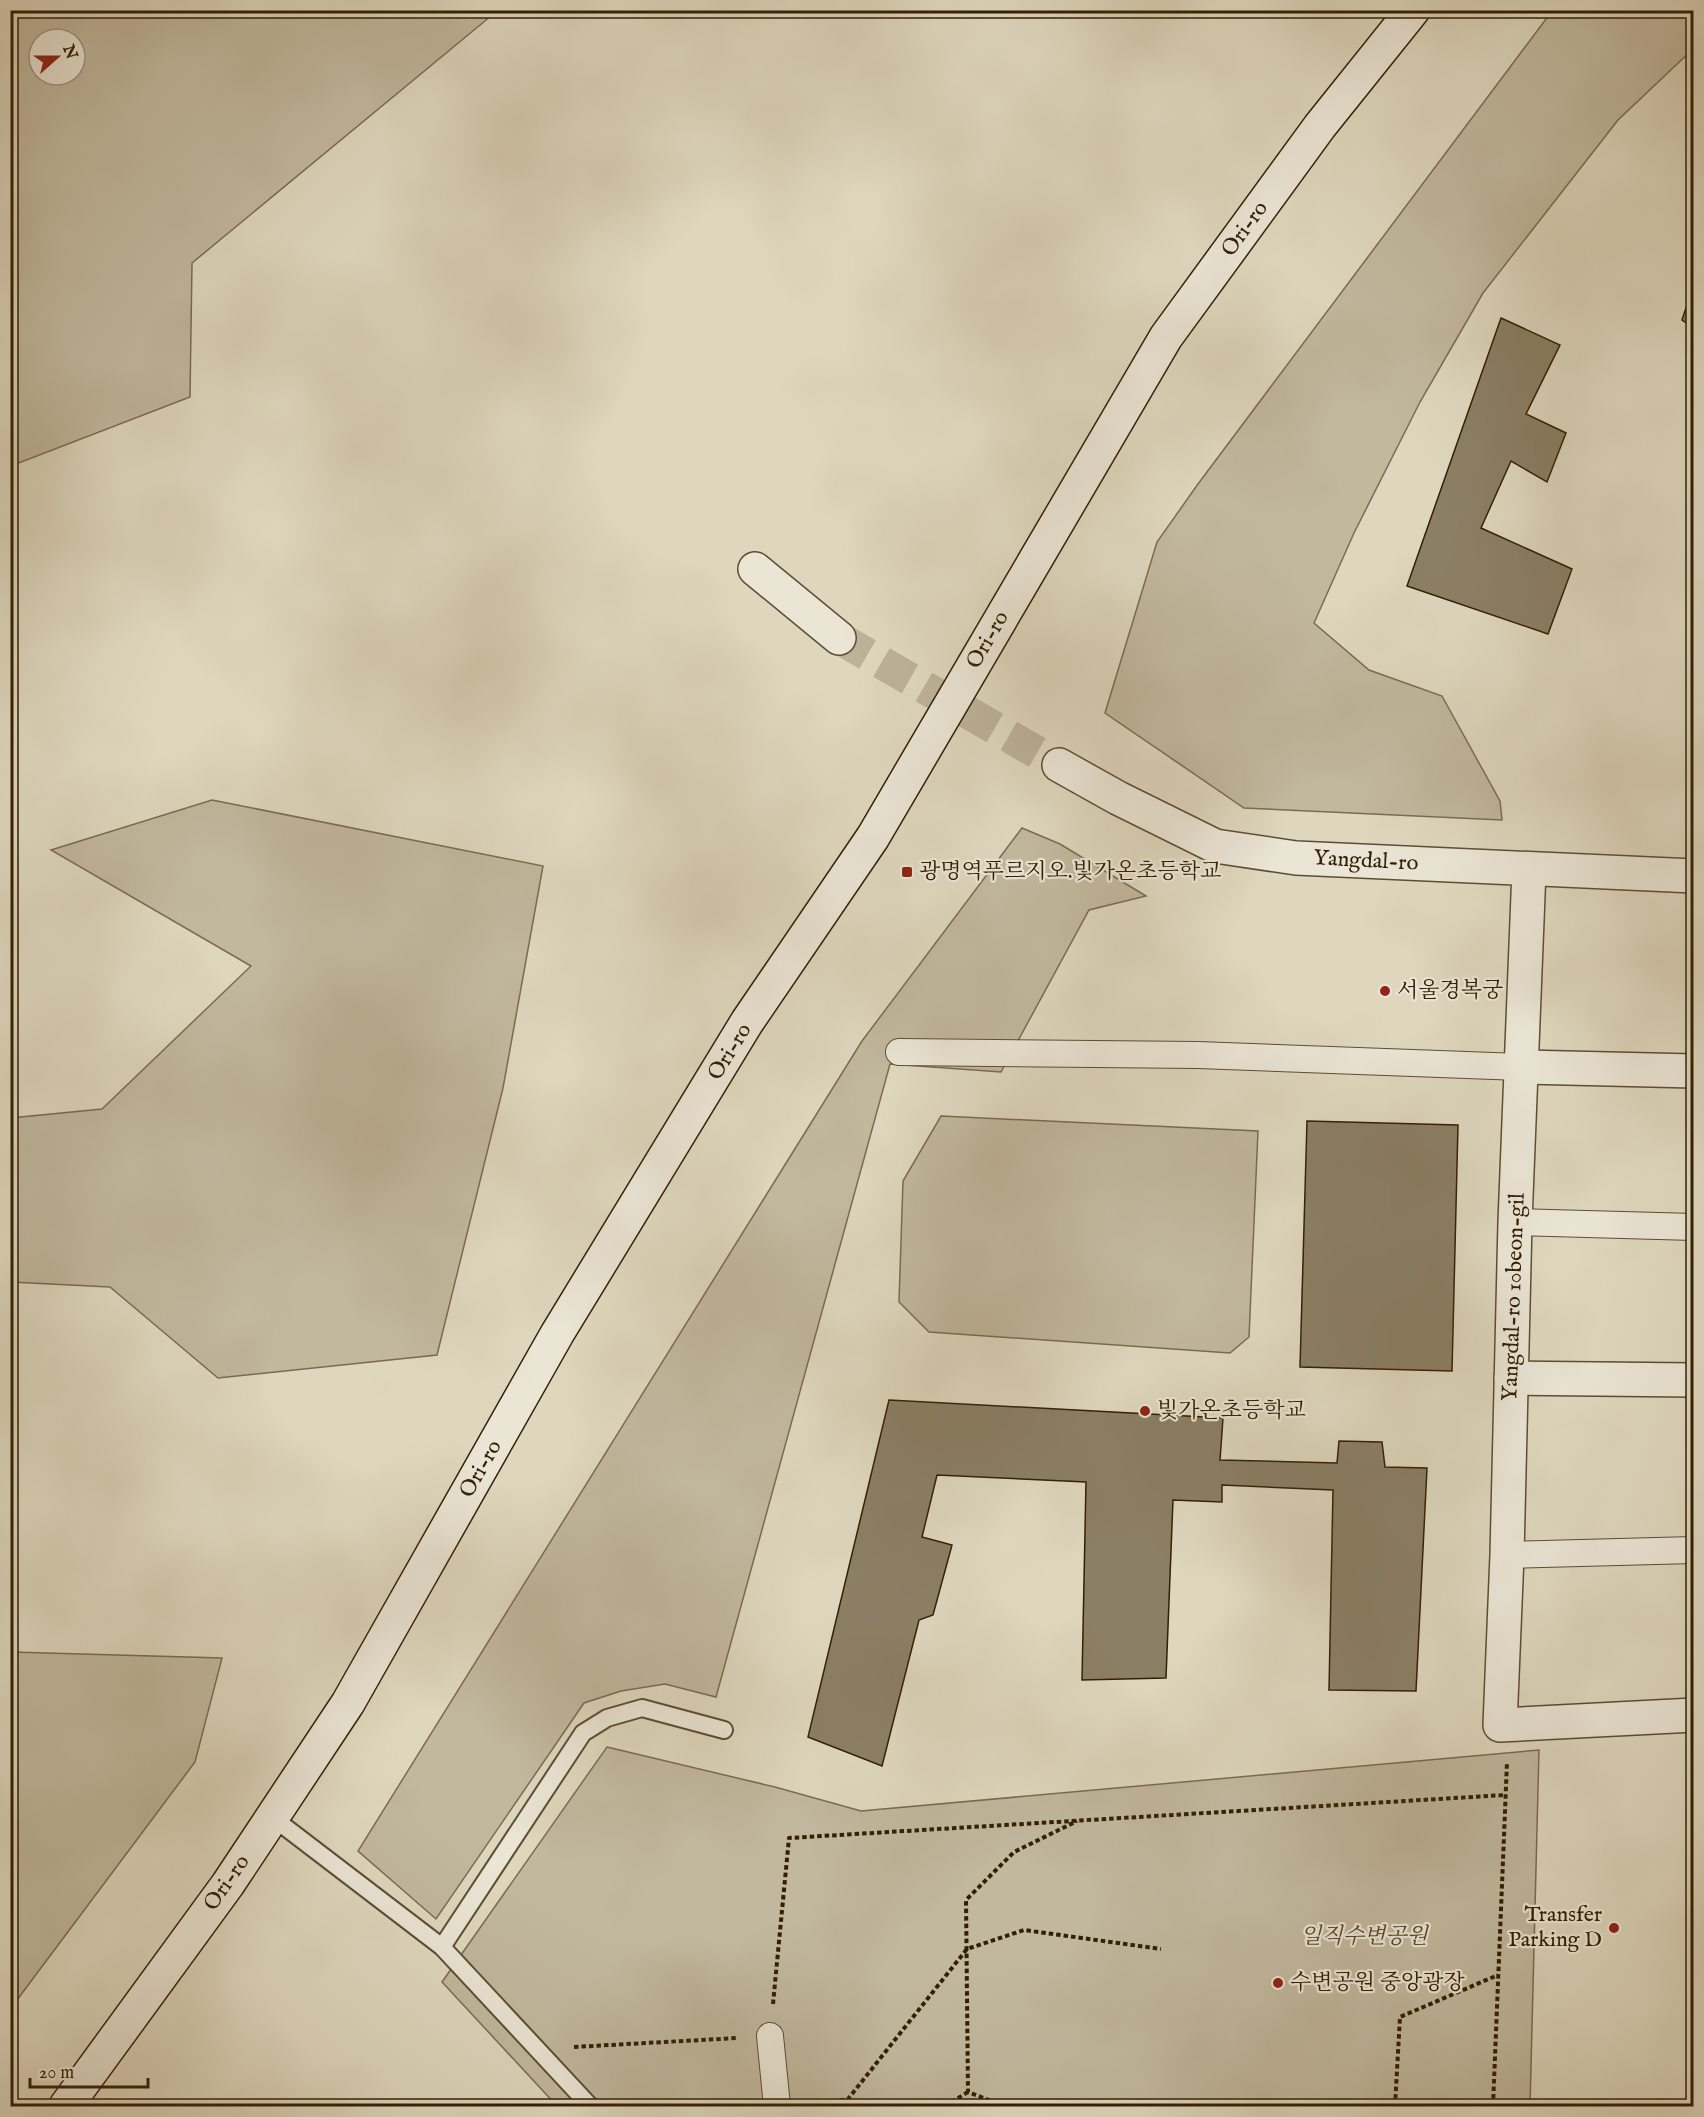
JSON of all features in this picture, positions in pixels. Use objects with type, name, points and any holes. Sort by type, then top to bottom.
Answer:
[{"type":"main road","name":"Ori-ro","points":[[66,2106],[228,1884],[348,1703],[557,1334],[747,1022],[873,837],[1166,338],[1320,126],[1413,10]]},
{"type":"main road","points":[[755,569],[838,638]]},
{"type":"main road","name":"Yangdal-ro","points":[[1059,765],[1118,798],[1215,846],[1296,858],[1694,876]]},
{"type":"main road","name":"Yangdal-ro 10beon-gil","points":[[1529,870],[1515,1222],[1507,1555],[1500,1725],[1694,1715]]},
{"type":"main road","points":[[1521,1067],[1694,1071]]},
{"type":"main road","points":[[1511,1378],[1694,1380]]},
{"type":"street","points":[[899,1052],[1198,1055],[1521,1067]]},
{"type":"street","points":[[1515,1222],[1694,1227]]},
{"type":"street","points":[[1507,1555],[1694,1550]]},
{"type":"street","points":[[770,2036],[777,2106]]},
{"type":"lane","points":[[442,1947],[583,1733],[607,1718],[642,1708],[724,1730]]},
{"type":"lane","points":[[272,1816],[442,1947],[590,2106]]},
{"type":"path","points":[[1493,2106],[1507,1762]]},
{"type":"path","points":[[537,2049],[770,2036],[789,1838],[1505,1795]]},
{"type":"path","points":[[968,2092],[966,1900],[1014,1852],[1078,1820]]},
{"type":"path","points":[[808,2105],[848,2099],[967,1949],[1024,1930],[1161,1949]]},
{"type":"path","points":[[1395,2106],[1400,2017],[1498,1975]]},
{"type":"path","points":[[945,2106],[968,2092]]},
{"type":"path","points":[[968,2092],[1004,2106]]},
{"type":"path","points":[[1222,2106],[1226,2102]]},
{"type":"green space","points":[[11,10],[497,10],[192,263],[190,397],[11,466]]},
{"type":"green space","points":[[1552,11],[1693,11],[1693,49],[1618,120],[1483,293],[1420,402],[1354,533],[1314,623],[1369,670],[1442,696],[1500,801],[1502,820],[1244,808],[1105,713],[1157,542]]},
{"type":"green space","points":[[212,800],[543,866],[503,1088],[437,1355],[218,1378],[110,1287],[11,1282],[11,1118],[102,1109],[251,966],[51,850]]},
{"type":"green space","points":[[1022,828],[1060,844],[1146,896],[1089,910],[1001,1072],[890,1064],[716,1697],[665,1684],[621,1691],[584,1703],[436,1919],[358,1851],[862,1041]]},
{"type":"green space","points":[[941,1116],[1258,1131],[1249,1337],[1230,1353],[929,1332],[899,1302],[903,1181]]},
{"type":"green space","points":[[11,1652],[222,1658],[195,1762],[11,2008]]},
{"type":"green space","name":"일직수변공원","points":[[607,1747],[775,1787],[861,1811],[1539,1750],[1530,2106],[557,2106],[442,1982]]},
{"type":"building","points":[[1694,284],[1694,328],[1682,320]]},
{"type":"building","points":[[1501,318],[1560,345],[1526,414],[1566,433],[1547,482],[1511,461],[1481,528],[1572,569],[1548,634],[1407,586]]},
{"type":"building","points":[[1307,1121],[1458,1125],[1452,1371],[1300,1367]]},
{"type":"building","points":[[889,1400],[1223,1418],[1220,1460],[1337,1463],[1339,1441],[1382,1442],[1385,1467],[1427,1468],[1416,1691],[1329,1690],[1333,1490],[1222,1485],[1222,1502],[1173,1500],[1166,1678],[1082,1680],[1086,1482],[937,1475],[922,1537],[952,1545],[933,1615],[919,1620],[882,1766],[808,1737]]},
{"type":"tunnel","points":[[839,638],[1059,765]]},
{"type":"place","name":"광명역푸르지오.빛가온초등학교","points":[[907,872]]},
{"type":"place","name":"서울경복궁","points":[[1385,991]]},
{"type":"place","name":"빛가온초등학교","points":[[1145,1411]]},
{"type":"place","name":"Transfer Parking D","points":[[1614,1928]]},
{"type":"place","name":"수변공원 중앙광장","points":[[1278,1983]]}]
